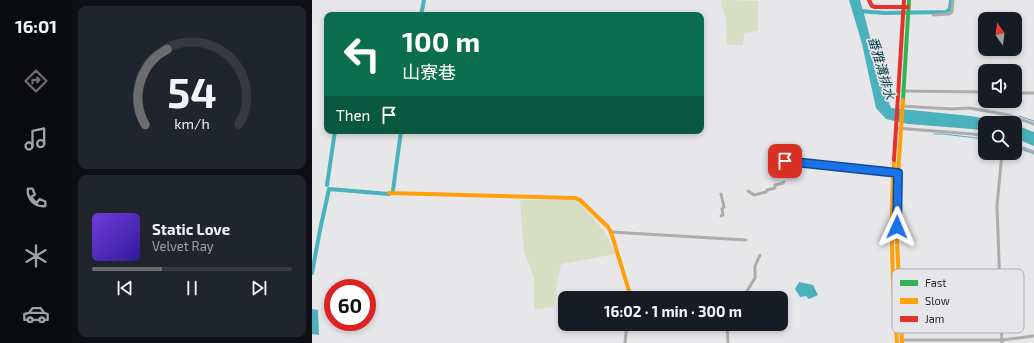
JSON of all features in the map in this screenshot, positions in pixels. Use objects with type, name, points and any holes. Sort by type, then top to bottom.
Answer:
[{"type":"main road","points":[[870,0],[872,6],[875,7],[906,7]]},
{"type":"main road","points":[[904,0],[906,7]]},
{"type":"main road","points":[[897,269],[896,173],[905,15],[909,0]]},
{"type":"main road","points":[[900,107],[903,91],[905,15]]},
{"type":"main road","points":[[389,193],[451,196],[575,198],[584,203],[608,228],[629,291]]},
{"type":"street","points":[[933,15],[948,14],[952,12],[953,0]]},
{"type":"street","points":[[903,91],[978,92]]},
{"type":"street","points":[[1022,92],[1034,93]]},
{"type":"street","points":[[900,107],[952,109],[969,108],[1009,115],[1034,124]]},
{"type":"street","points":[[898,128],[978,135]]},
{"type":"street","points":[[1022,148],[1034,152]]},
{"type":"street","points":[[1000,269],[998,206],[1001,160]]},
{"type":"street","points":[[785,161],[896,173]]},
{"type":"street","points":[[748,191],[754,195],[766,192],[767,190],[775,188],[775,185],[784,182]]},
{"type":"street","points":[[721,194],[724,207],[722,209],[723,215],[721,216]]},
{"type":"street","points":[[610,232],[746,240]]},
{"type":"street","points":[[747,291],[755,278],[755,266],[760,255]]},
{"type":"street","points":[[625,343],[626,331]]},
{"type":"street","points":[[727,331],[728,343]]},
{"type":"street","points":[[900,342],[1002,342],[1034,336]]},
{"type":"green space","points":[[722,0],[758,1],[758,31],[744,33],[743,45],[727,45],[726,17],[721,4]]},
{"type":"green space","points":[[520,200],[578,200],[604,231],[616,254],[561,264],[553,307],[534,309],[534,278],[524,251]]},
{"type":"water","points":[[849,0],[860,0],[882,82],[891,108],[978,117],[978,130],[908,124],[886,119],[876,108],[862,44]]},
{"type":"water","points":[[1022,128],[1034,132],[1034,146],[1022,141]]},
{"type":"water","points":[[799,282],[813,285],[818,295],[809,299],[806,296],[800,297],[795,289]]},
{"type":"water","points":[[312,309],[318,310],[319,335],[312,334]]},
{"type":"waterway","points":[[422,12],[424,0]]},
{"type":"waterway","points":[[859,11],[884,13],[946,12],[950,9],[951,0]]},
{"type":"waterway","points":[[1022,117],[1034,121]]},
{"type":"waterway","points":[[327,185],[335,134]]},
{"type":"waterway","points":[[393,190],[401,134]]},
{"type":"waterway","points":[[934,134],[978,138]]},
{"type":"waterway","points":[[1022,150],[1034,154]]},
{"type":"waterway","points":[[312,273],[329,189],[389,194]]},
{"type":"traffic: fast","points":[[903,100],[909,0]]},
{"type":"traffic: slow","points":[[898,269],[897,241],[898,173],[903,100]]},
{"type":"traffic: slow","points":[[893,269],[892,206],[894,160]]},
{"type":"traffic: slow","points":[[389,193],[575,198],[580,200],[608,227],[611,232],[629,291]]},
{"type":"traffic: slow","points":[[896,333],[897,343]]},
{"type":"traffic: slow","points":[[902,333],[902,343]]},
{"type":"traffic: jam","points":[[869,0],[872,6],[875,7],[908,7]]},
{"type":"traffic: jam","points":[[894,160],[904,0]]},
{"type":"route","points":[[785,161],[898,173],[897,227]]},
{"type":"water label","name":"番雅溝排水","points":[[882,68]]}]
